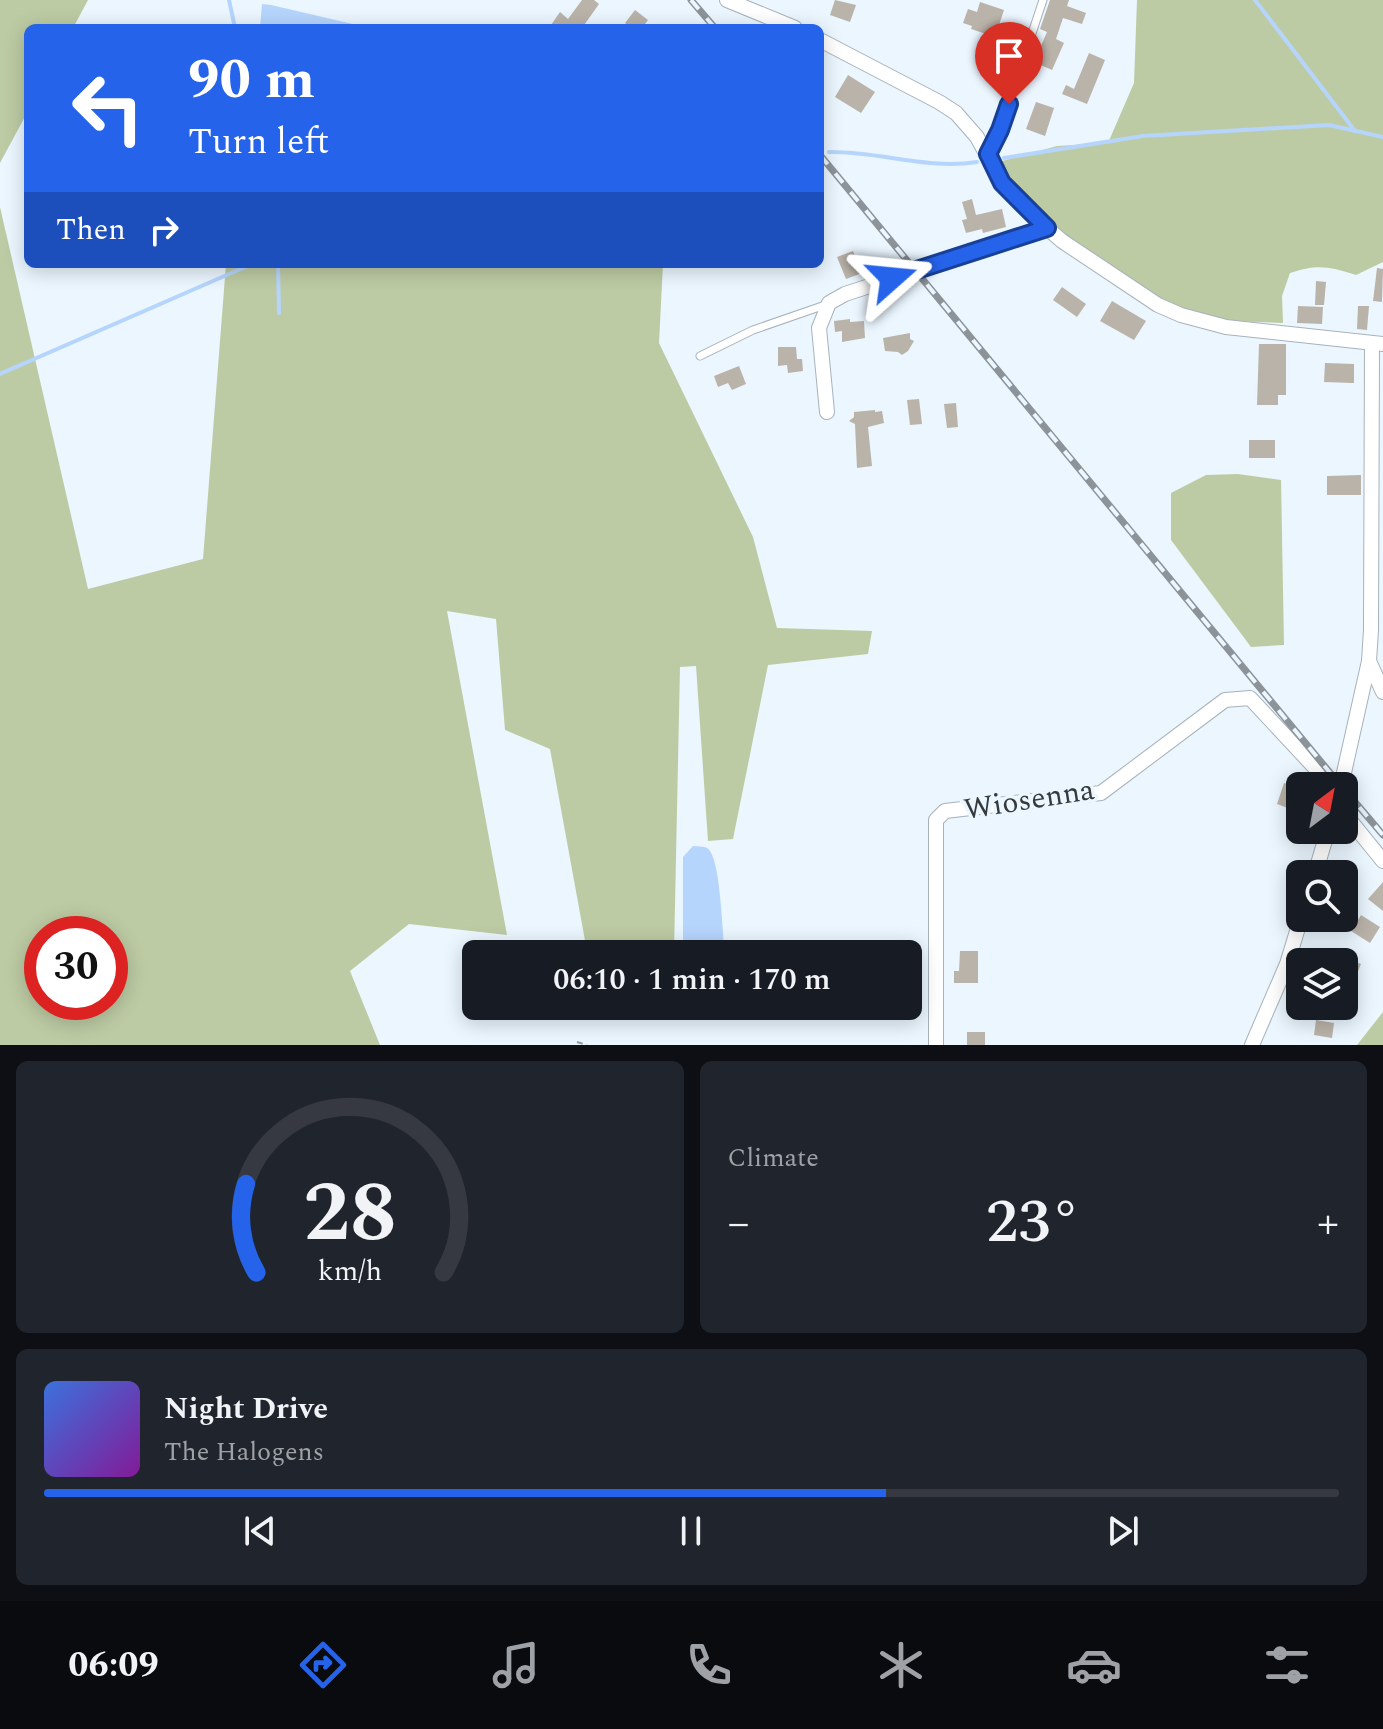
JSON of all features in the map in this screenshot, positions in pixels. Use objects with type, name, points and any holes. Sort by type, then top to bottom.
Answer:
[{"type":"street","points":[[727,0],[785,24]]},
{"type":"street","points":[[824,42],[956,113],[977,137],[1002,183],[1047,228],[1136,292],[1181,315],[1226,327],[1378,344],[1369,661],[1344,772]]},
{"type":"street","points":[[827,412],[819,328],[829,303],[859,289],[1047,228]]},
{"type":"street","points":[[1369,661],[1383,692]]},
{"type":"street","name":"Wiosenna","points":[[936,1045],[936,820],[945,811],[1101,793],[1225,700],[1250,698],[1319,772]]},
{"type":"street","points":[[1358,830],[1383,861]]},
{"type":"street","points":[[1251,1042],[1287,964],[1297,932]]},
{"type":"lane","points":[[988,154],[1000,130],[1043,0]]},
{"type":"lane","points":[[700,356],[753,330],[829,303]]},
{"type":"path","points":[[577,1042],[587,1045]]},
{"type":"green space","points":[[0,0],[88,0],[75,24],[24,24],[24,118],[0,163]]},
{"type":"green space","points":[[1137,0],[1383,0],[1383,262],[1356,275],[1323,267],[1290,273],[1282,296],[1283,323],[1227,321],[1161,301],[1086,252],[1020,195],[1008,178],[1002,161],[1057,146],[1108,143],[1134,83]]},
{"type":"green space","points":[[0,207],[88,589],[203,559],[226,268],[663,268],[659,343],[753,537],[777,628],[872,631],[868,654],[768,665],[733,839],[708,841],[696,666],[680,667],[674,940],[585,940],[550,749],[505,730],[496,619],[447,611],[507,935],[409,924],[350,971],[380,1045],[0,1045]]},
{"type":"green space","points":[[1238,474],[1281,480],[1284,645],[1251,647],[1171,540],[1171,493],[1206,475]]},
{"type":"green space","points":[[1383,1012],[1383,1045],[1357,1045]]},
{"type":"water","points":[[262,4],[353,24],[260,24]]},
{"type":"water","points":[[693,846],[706,848],[714,859],[724,940],[683,940],[683,857]]},
{"type":"building","points":[[582,0],[594,0],[599,4],[585,24],[552,24],[560,12],[568,19]]},
{"type":"building","points":[[835,0],[856,5],[850,22],[830,15]]},
{"type":"building","points":[[1050,0],[1069,0],[1067,6],[1086,13],[1082,24],[1063,18],[1056,39],[1064,43],[1052,70],[1034,62],[1047,32],[1040,29]]},
{"type":"building","points":[[980,2],[1004,10],[995,37],[963,23],[968,9],[977,12]]},
{"type":"building","points":[[635,10],[648,20],[645,24],[625,23]]},
{"type":"building","points":[[1089,53],[1105,60],[1087,104],[1062,94],[1066,85],[1074,89]]},
{"type":"building","points":[[848,75],[875,92],[861,113],[835,97]]},
{"type":"building","points":[[1036,102],[1054,108],[1045,136],[1026,129]]},
{"type":"building","points":[[972,199],[976,215],[1002,209],[1006,227],[983,233],[982,229],[966,233],[962,220],[967,219],[962,202]]},
{"type":"building","points":[[853,251],[862,273],[846,279],[837,257]]},
{"type":"building","points":[[1377,268],[1383,269],[1382,302],[1373,301]]},
{"type":"building","points":[[1316,281],[1326,282],[1324,305],[1315,305]]},
{"type":"building","points":[[1062,287],[1086,304],[1077,317],[1053,300]]},
{"type":"building","points":[[1112,301],[1146,321],[1134,340],[1100,321]]},
{"type":"building","points":[[1298,306],[1323,307],[1322,324],[1297,323]]},
{"type":"building","points":[[1358,306],[1369,306],[1367,330],[1357,329]]},
{"type":"building","points":[[850,319],[850,322],[864,321],[865,338],[842,342],[842,331],[835,332],[834,321]]},
{"type":"building","points":[[910,333],[910,339],[914,341],[908,351],[902,355],[885,351],[883,338]]},
{"type":"building","points":[[1259,344],[1286,344],[1286,395],[1278,395],[1278,405],[1257,405]]},
{"type":"building","points":[[778,347],[796,347],[803,371],[788,373],[787,365],[778,366]]},
{"type":"building","points":[[1325,363],[1354,364],[1354,383],[1324,382]]},
{"type":"building","points":[[739,366],[746,384],[732,390],[728,383],[718,387],[714,376]]},
{"type":"building","points":[[919,399],[922,424],[910,425],[907,400]]},
{"type":"building","points":[[956,403],[958,427],[947,428],[944,404]]},
{"type":"building","points":[[882,411],[884,423],[868,427],[872,466],[857,468],[855,424],[849,421],[854,417],[854,412]]},
{"type":"building","points":[[1249,440],[1275,440],[1275,458],[1249,458]]},
{"type":"building","points":[[1361,475],[1361,495],[1327,495],[1327,476]]},
{"type":"building","points":[[1284,783],[1286,784],[1286,807],[1277,804]]},
{"type":"building","points":[[1383,882],[1383,911],[1368,899]]},
{"type":"building","points":[[1361,915],[1380,927],[1370,943],[1353,932],[1358,932]]},
{"type":"building","points":[[960,951],[978,951],[978,983],[954,983],[954,971],[959,971]]},
{"type":"building","points":[[1316,1020],[1334,1023],[1332,1038],[1314,1035]]},
{"type":"building","points":[[967,1032],[985,1032],[985,1045],[967,1045]]},
{"type":"waterway","points":[[229,0],[234,24]]},
{"type":"waterway","points":[[1255,0],[1355,131]]},
{"type":"waterway","points":[[1004,158],[1143,136],[1329,125],[1383,137]]},
{"type":"waterway","points":[[829,152],[940,164],[977,162]]},
{"type":"waterway","points":[[0,374],[243,268]]},
{"type":"waterway","points":[[278,268],[279,313]]},
{"type":"railway","points":[[691,0],[712,24]]},
{"type":"railway","points":[[824,160],[1329,772]]},
{"type":"railway","points":[[1358,806],[1383,835]]},
{"type":"route","points":[[892,278],[1047,228],[1002,183],[988,154],[1009,104]]}]
